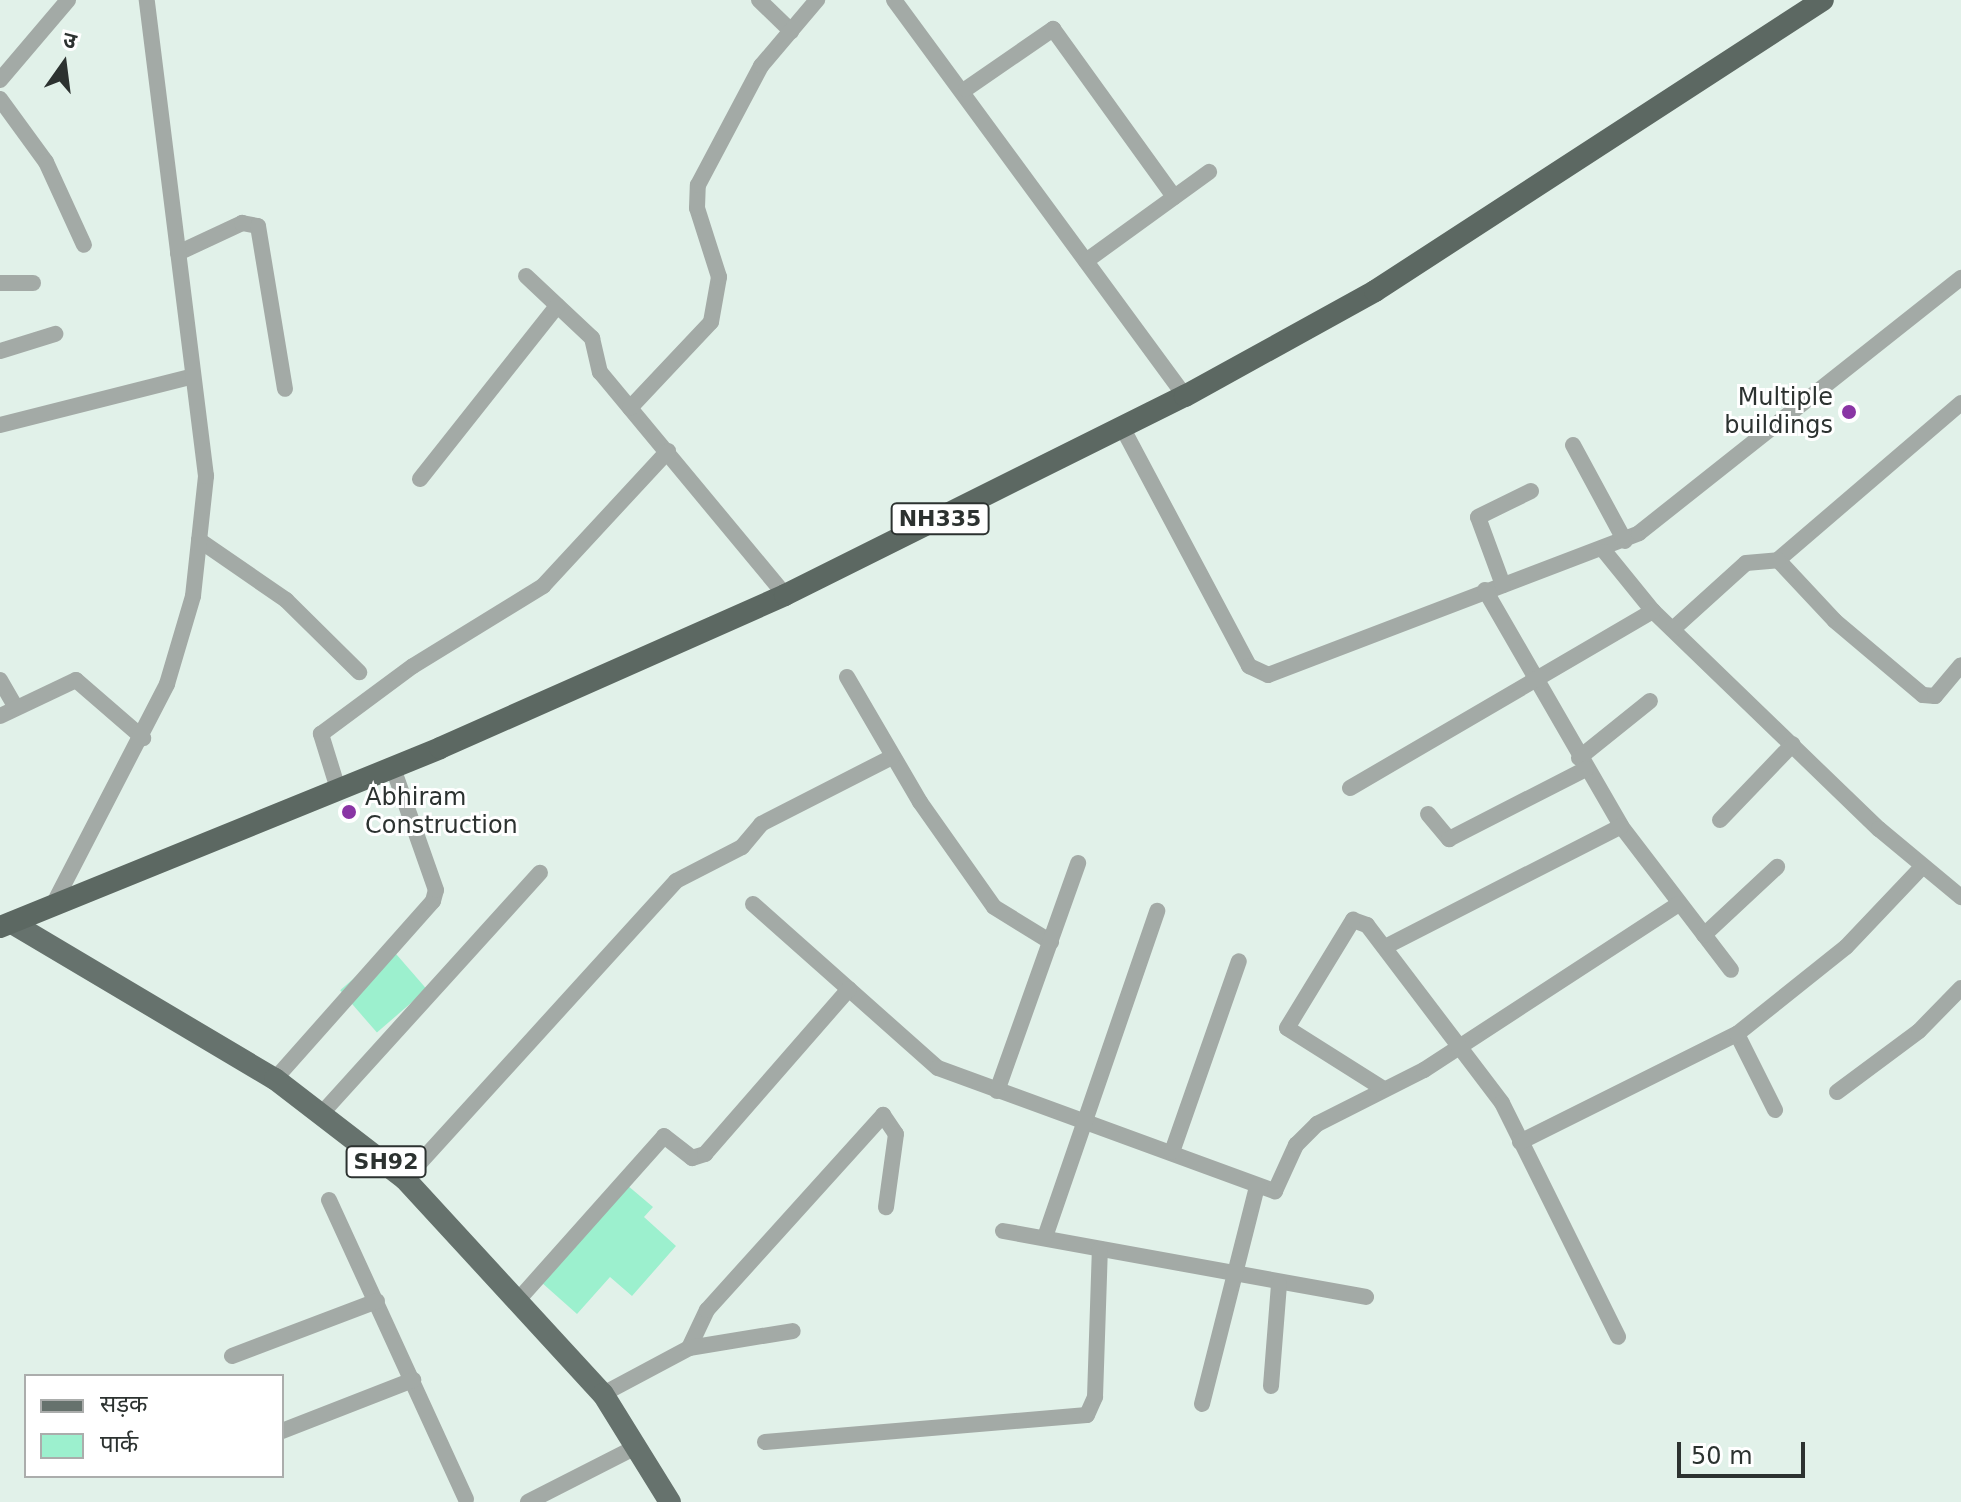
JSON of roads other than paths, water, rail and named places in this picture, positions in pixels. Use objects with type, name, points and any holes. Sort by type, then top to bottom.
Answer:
[{"type":"highway","name":"NH335","points":[[6,925],[393,768],[785,595],[1185,396],[1375,291],[1823,0]]},
{"type":"main road","name":"SH92","points":[[6,925],[275,1079],[323,1112],[405,1179],[519,1299],[603,1394],[670,1502]]},
{"type":"street","points":[[0,80],[68,0]]},
{"type":"street","points":[[52,907],[143,738],[193,596],[206,476],[147,0]]},
{"type":"street","points":[[759,0],[791,31]]},
{"type":"street","points":[[630,408],[711,322],[719,277],[697,208],[698,185],[761,66],[817,0]]},
{"type":"street","points":[[894,0],[966,89],[1185,396]]},
{"type":"street","points":[[966,89],[1053,29],[1174,197]]},
{"type":"street","points":[[0,99],[46,162],[84,245]]},
{"type":"street","points":[[1086,261],[1209,172]]},
{"type":"street","points":[[178,253],[242,223],[258,226],[285,389]]},
{"type":"street","points":[[526,276],[592,338],[600,372],[785,595]]},
{"type":"street","points":[[1122,427],[1257,673],[1485,590],[1605,552],[1625,541],[1671,513],[1961,278]]},
{"type":"street","points":[[0,283],[33,283]]},
{"type":"street","points":[[420,479],[557,306]]},
{"type":"street","points":[[0,351],[55,334]]},
{"type":"street","points":[[0,425],[193,376]]},
{"type":"street","points":[[1673,629],[1746,563],[1778,560],[1961,403]]},
{"type":"street","points":[[1573,445],[1625,541]]},
{"type":"street","points":[[338,789],[321,734],[413,666],[543,586],[668,451]]},
{"type":"street","points":[[1503,585],[1478,517],[1531,491]]},
{"type":"street","points":[[199,540],[286,600],[359,672]]},
{"type":"street","points":[[1605,552],[1653,611],[1922,867],[1961,897]]},
{"type":"street","points":[[1778,560],[1835,621],[1923,695],[1935,696],[1961,665]]},
{"type":"street","points":[[1485,590],[1532,681],[1621,826],[1731,970]]},
{"type":"street","points":[[1350,788],[1653,611]]},
{"type":"street","points":[[847,677],[892,757],[994,907],[1051,942]]},
{"type":"street","points":[[0,680],[16,708]]},
{"type":"street","points":[[0,716],[76,680],[143,738]]},
{"type":"street","points":[[1428,814],[1449,839],[1582,764],[1650,701]]},
{"type":"street","points":[[1720,820],[1793,744]]},
{"type":"street","points":[[405,1179],[676,881],[742,847],[761,824],[892,757]]},
{"type":"street","points":[[275,1079],[433,901],[436,890],[393,768]]},
{"type":"street","points":[[1385,947],[1621,826]]},
{"type":"street","points":[[997,1091],[1078,863]]},
{"type":"street","points":[[1704,935],[1777,867]]},
{"type":"street","points":[[1520,1142],[1737,1034],[1846,947],[1922,867]]},
{"type":"street","points":[[323,1112],[540,873]]},
{"type":"street","points":[[753,904],[938,1068],[1275,1191],[1304,1134],[1462,1046],[1679,904]]},
{"type":"street","points":[[1045,1237],[1157,911]]},
{"type":"street","points":[[1382,1088],[1292,1033],[1286,1021],[1353,920],[1385,947],[1462,1046],[1520,1142],[1618,1337]]},
{"type":"street","points":[[1172,1152],[1239,961]]},
{"type":"street","points":[[1837,1092],[1919,1031],[1961,988]]},
{"type":"street","points":[[519,1299],[664,1136],[692,1158],[705,1154],[849,989]]},
{"type":"street","points":[[1737,1034],[1775,1110]]},
{"type":"street","points":[[689,1348],[707,1310],[883,1115],[896,1134],[886,1207]]},
{"type":"street","points":[[1202,1404],[1231,1276],[1257,1186]]},
{"type":"street","points":[[329,1200],[413,1380],[464,1501]]},
{"type":"street","points":[[1003,1231],[1231,1276],[1366,1297]]},
{"type":"street","points":[[765,1442],[1087,1415],[1095,1397],[1100,1249]]},
{"type":"street","points":[[1271,1386],[1279,1284]]},
{"type":"street","points":[[232,1356],[377,1301]]},
{"type":"street","points":[[603,1394],[689,1348],[793,1331]]},
{"type":"street","points":[[284,1430],[413,1380]]},
{"type":"street","points":[[528,1502],[638,1446]]},
{"type":"place","name":"Multiple buildings","points":[[1849,412]]},
{"type":"place","name":"Abhiram Construction","points":[[349,812]]}]
